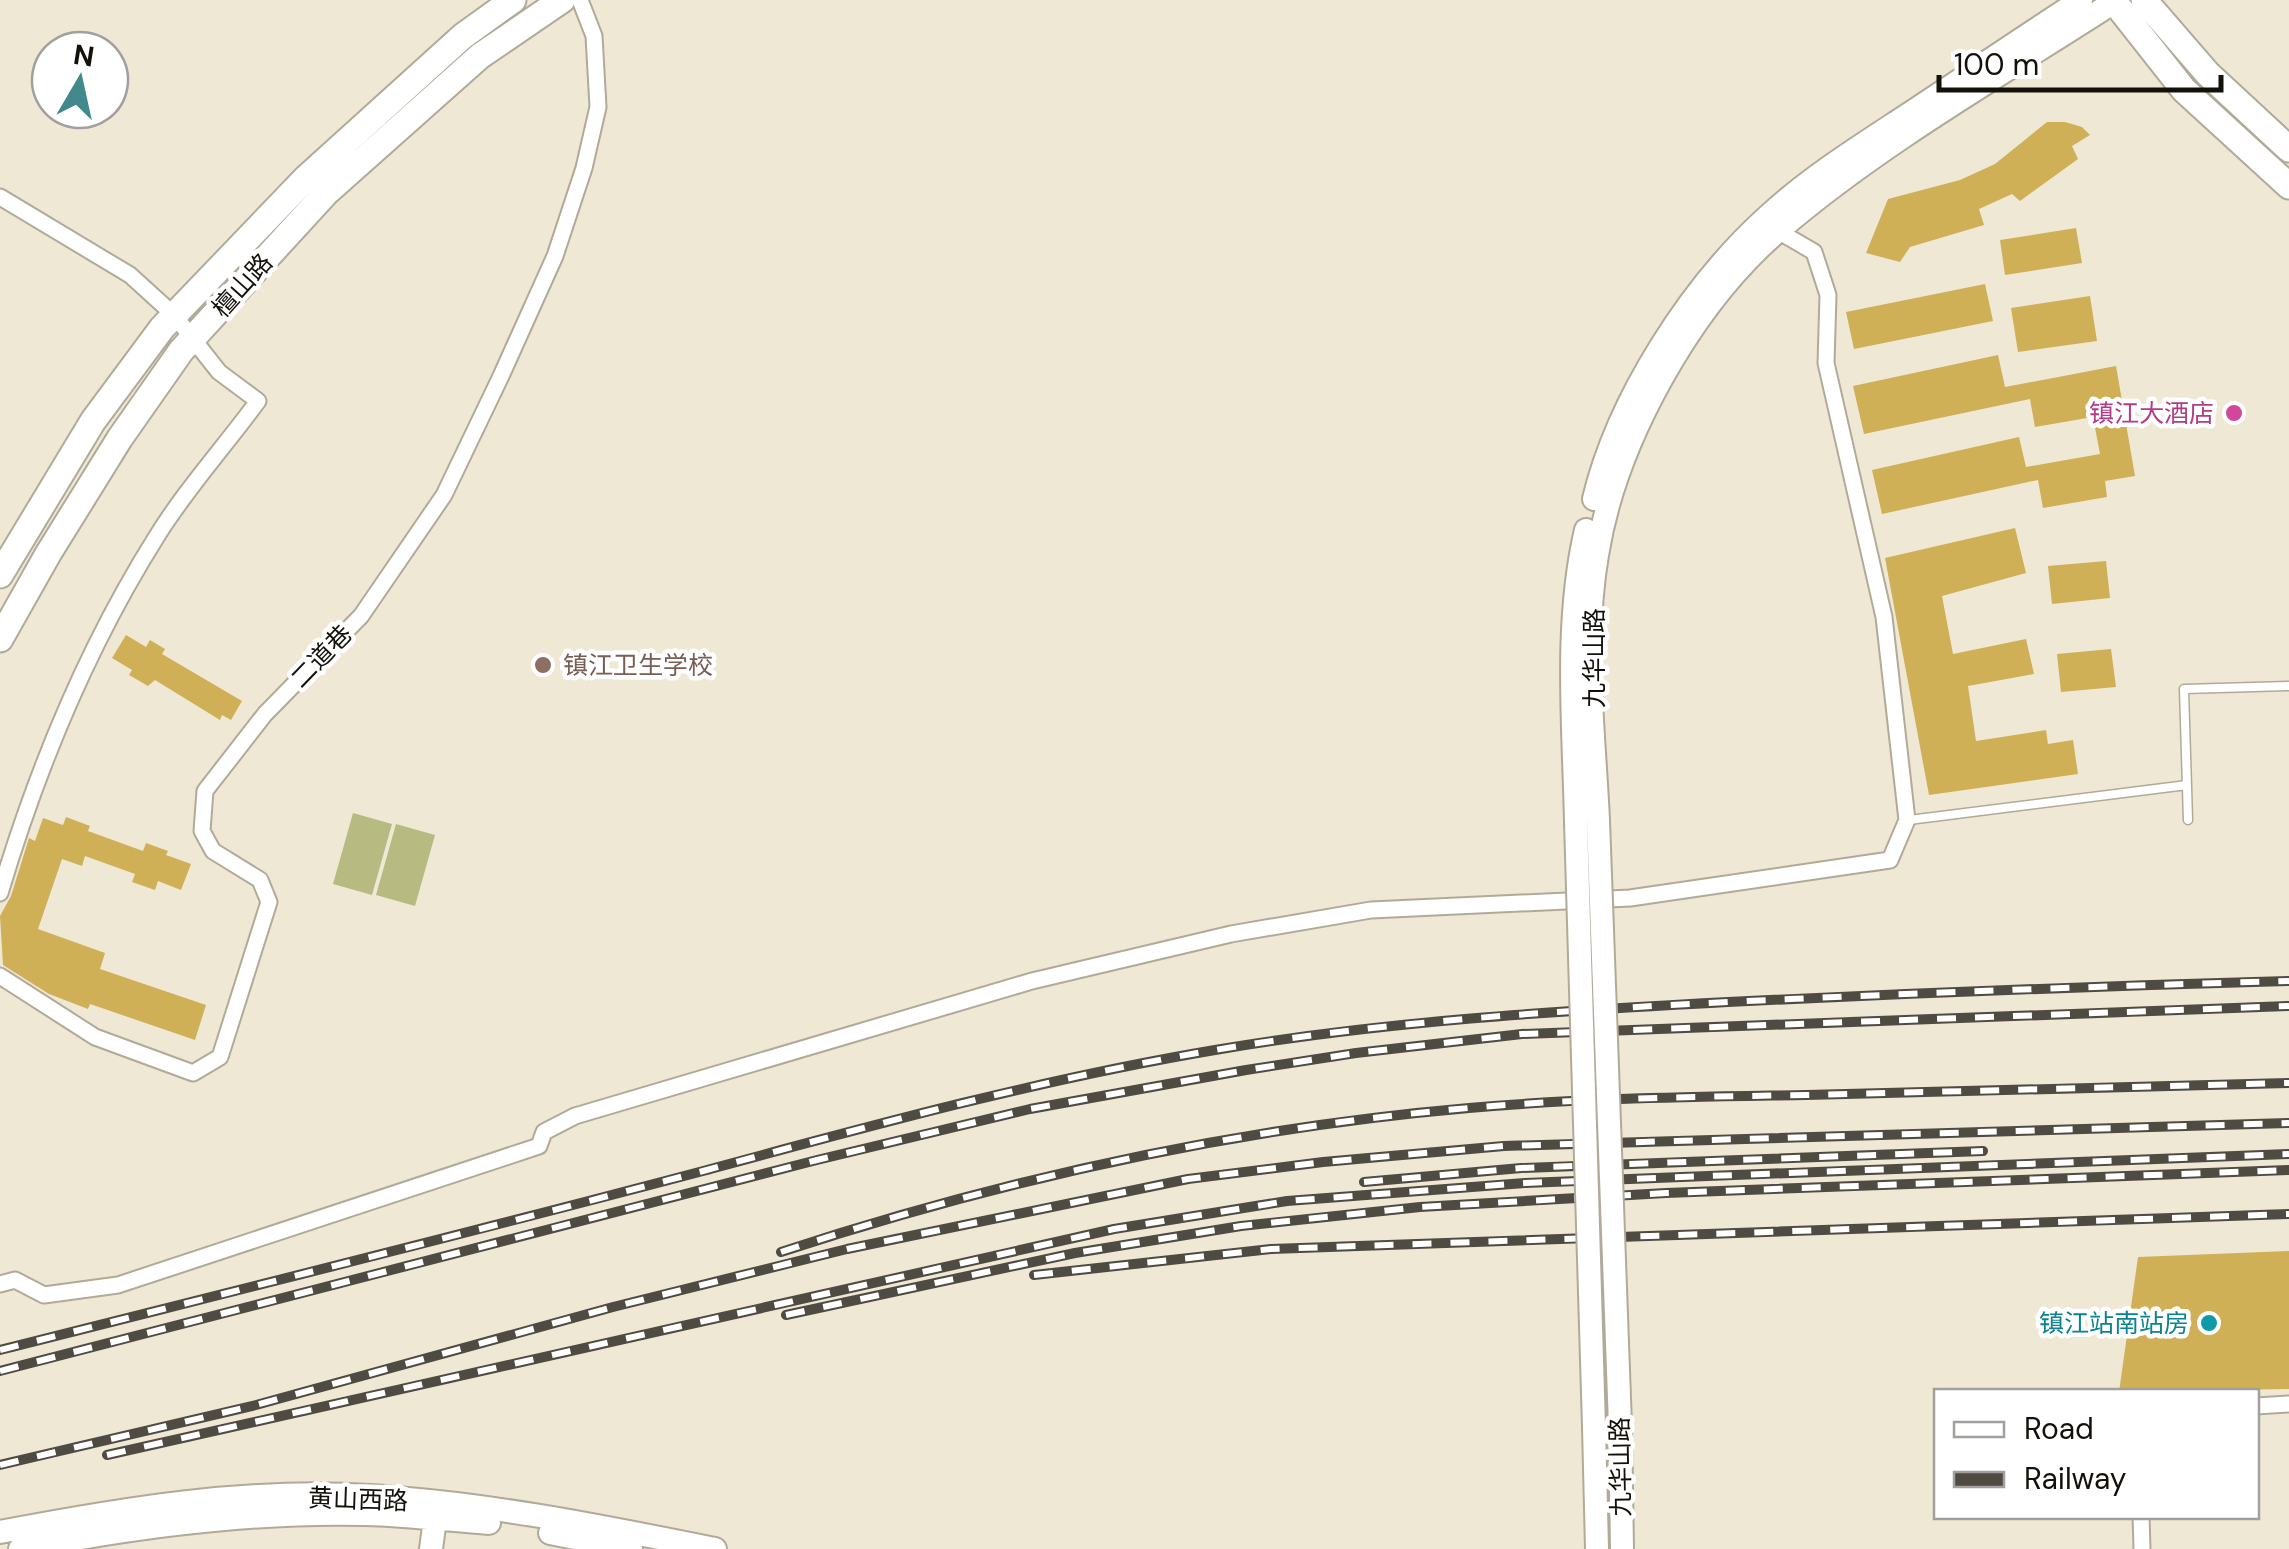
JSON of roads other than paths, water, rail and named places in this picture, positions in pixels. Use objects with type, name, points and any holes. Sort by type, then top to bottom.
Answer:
[{"type":"main road","name":"檀山路","points":[[0,575],[93,421],[174,315],[306,178],[462,36],[513,0]]},
{"type":"main road","name":"檀山路","points":[[0,639],[120,438],[194,338],[326,193],[480,56],[562,0]]},
{"type":"main road","name":"九华山路","points":[[1622,1549],[1620,1425],[1587,821],[1573,643],[1581,553],[1601,470],[1629,401],[1660,347],[1713,277],[1767,217],[1852,152],[2080,0]]},
{"type":"main road","points":[[2144,0],[2208,74],[2289,149]]},
{"type":"main road","name":"九华山路","points":[[1597,1549],[1587,821],[1596,556],[1615,478],[1644,410],[1676,355],[1724,287],[1778,231],[1893,145],[2115,1]]},
{"type":"main road","points":[[2115,1],[2184,90],[2289,186]]},
{"type":"main road","name":"黄山西路","points":[[0,1532],[116,1510],[251,1498],[367,1496],[511,1510],[714,1549]]},
{"type":"main road","name":"黄山西路","points":[[20,1549],[105,1532],[258,1518],[365,1514],[502,1524],[631,1549]]},
{"type":"main road","points":[[431,1549],[435,1519]]},
{"type":"street","name":"二道巷","points":[[0,976],[95,1037],[111,1043],[193,1073],[220,1057],[270,902],[260,880],[212,851],[202,831],[205,791],[265,714],[361,616],[444,495],[501,376],[555,256],[584,168],[598,107],[594,36],[580,0]]},
{"type":"street","points":[[0,197],[130,275],[174,315],[219,372],[258,402],[157,535],[78,680],[27,803],[0,893]]},
{"type":"street","points":[[0,1284],[14,1280],[44,1294],[118,1285],[539,1146],[544,1132],[574,1116],[1032,981],[1231,934],[1371,910],[1630,898],[1890,860],[1907,820],[1884,617],[1826,363],[1828,295],[1814,252],[1778,231]]},
{"type":"street","points":[[2259,1406],[2289,1404]]},
{"type":"street","points":[[2141,1519],[2142,1549]]},
{"type":"lane","points":[[2188,820],[2184,689],[2289,686]]},
{"type":"lane","points":[[1907,820],[2187,785]]},
{"type":"railway","points":[[0,1350],[958,1104],[1215,1050],[1407,1024],[1599,1009],[2289,981]]},
{"type":"railway","points":[[0,1371],[817,1160],[1030,1109],[1246,1070],[1522,1034],[2289,1006]]},
{"type":"railway","points":[[781,1252],[950,1202],[1121,1160],[1382,1117],[1595,1100],[2289,1083]]},
{"type":"railway","points":[[0,1465],[256,1405],[613,1307],[847,1249],[1188,1179],[1504,1146],[2289,1123]]},
{"type":"railway","points":[[1364,1182],[1521,1168],[1983,1151]]},
{"type":"railway","points":[[107,1455],[1114,1229],[1287,1201],[1525,1183],[2289,1154]]},
{"type":"railway","points":[[786,1315],[1075,1253],[1241,1226],[1420,1207],[1666,1193],[2289,1170]]},
{"type":"railway","points":[[1034,1275],[1271,1249],[2289,1214]]},
{"type":"place","name":"镇江大酒店","points":[[2234,413]]},
{"type":"place","name":"镇江卫生学校","points":[[543,665]]},
{"type":"place","name":"镇江站南站房","points":[[2209,1323]]}]
